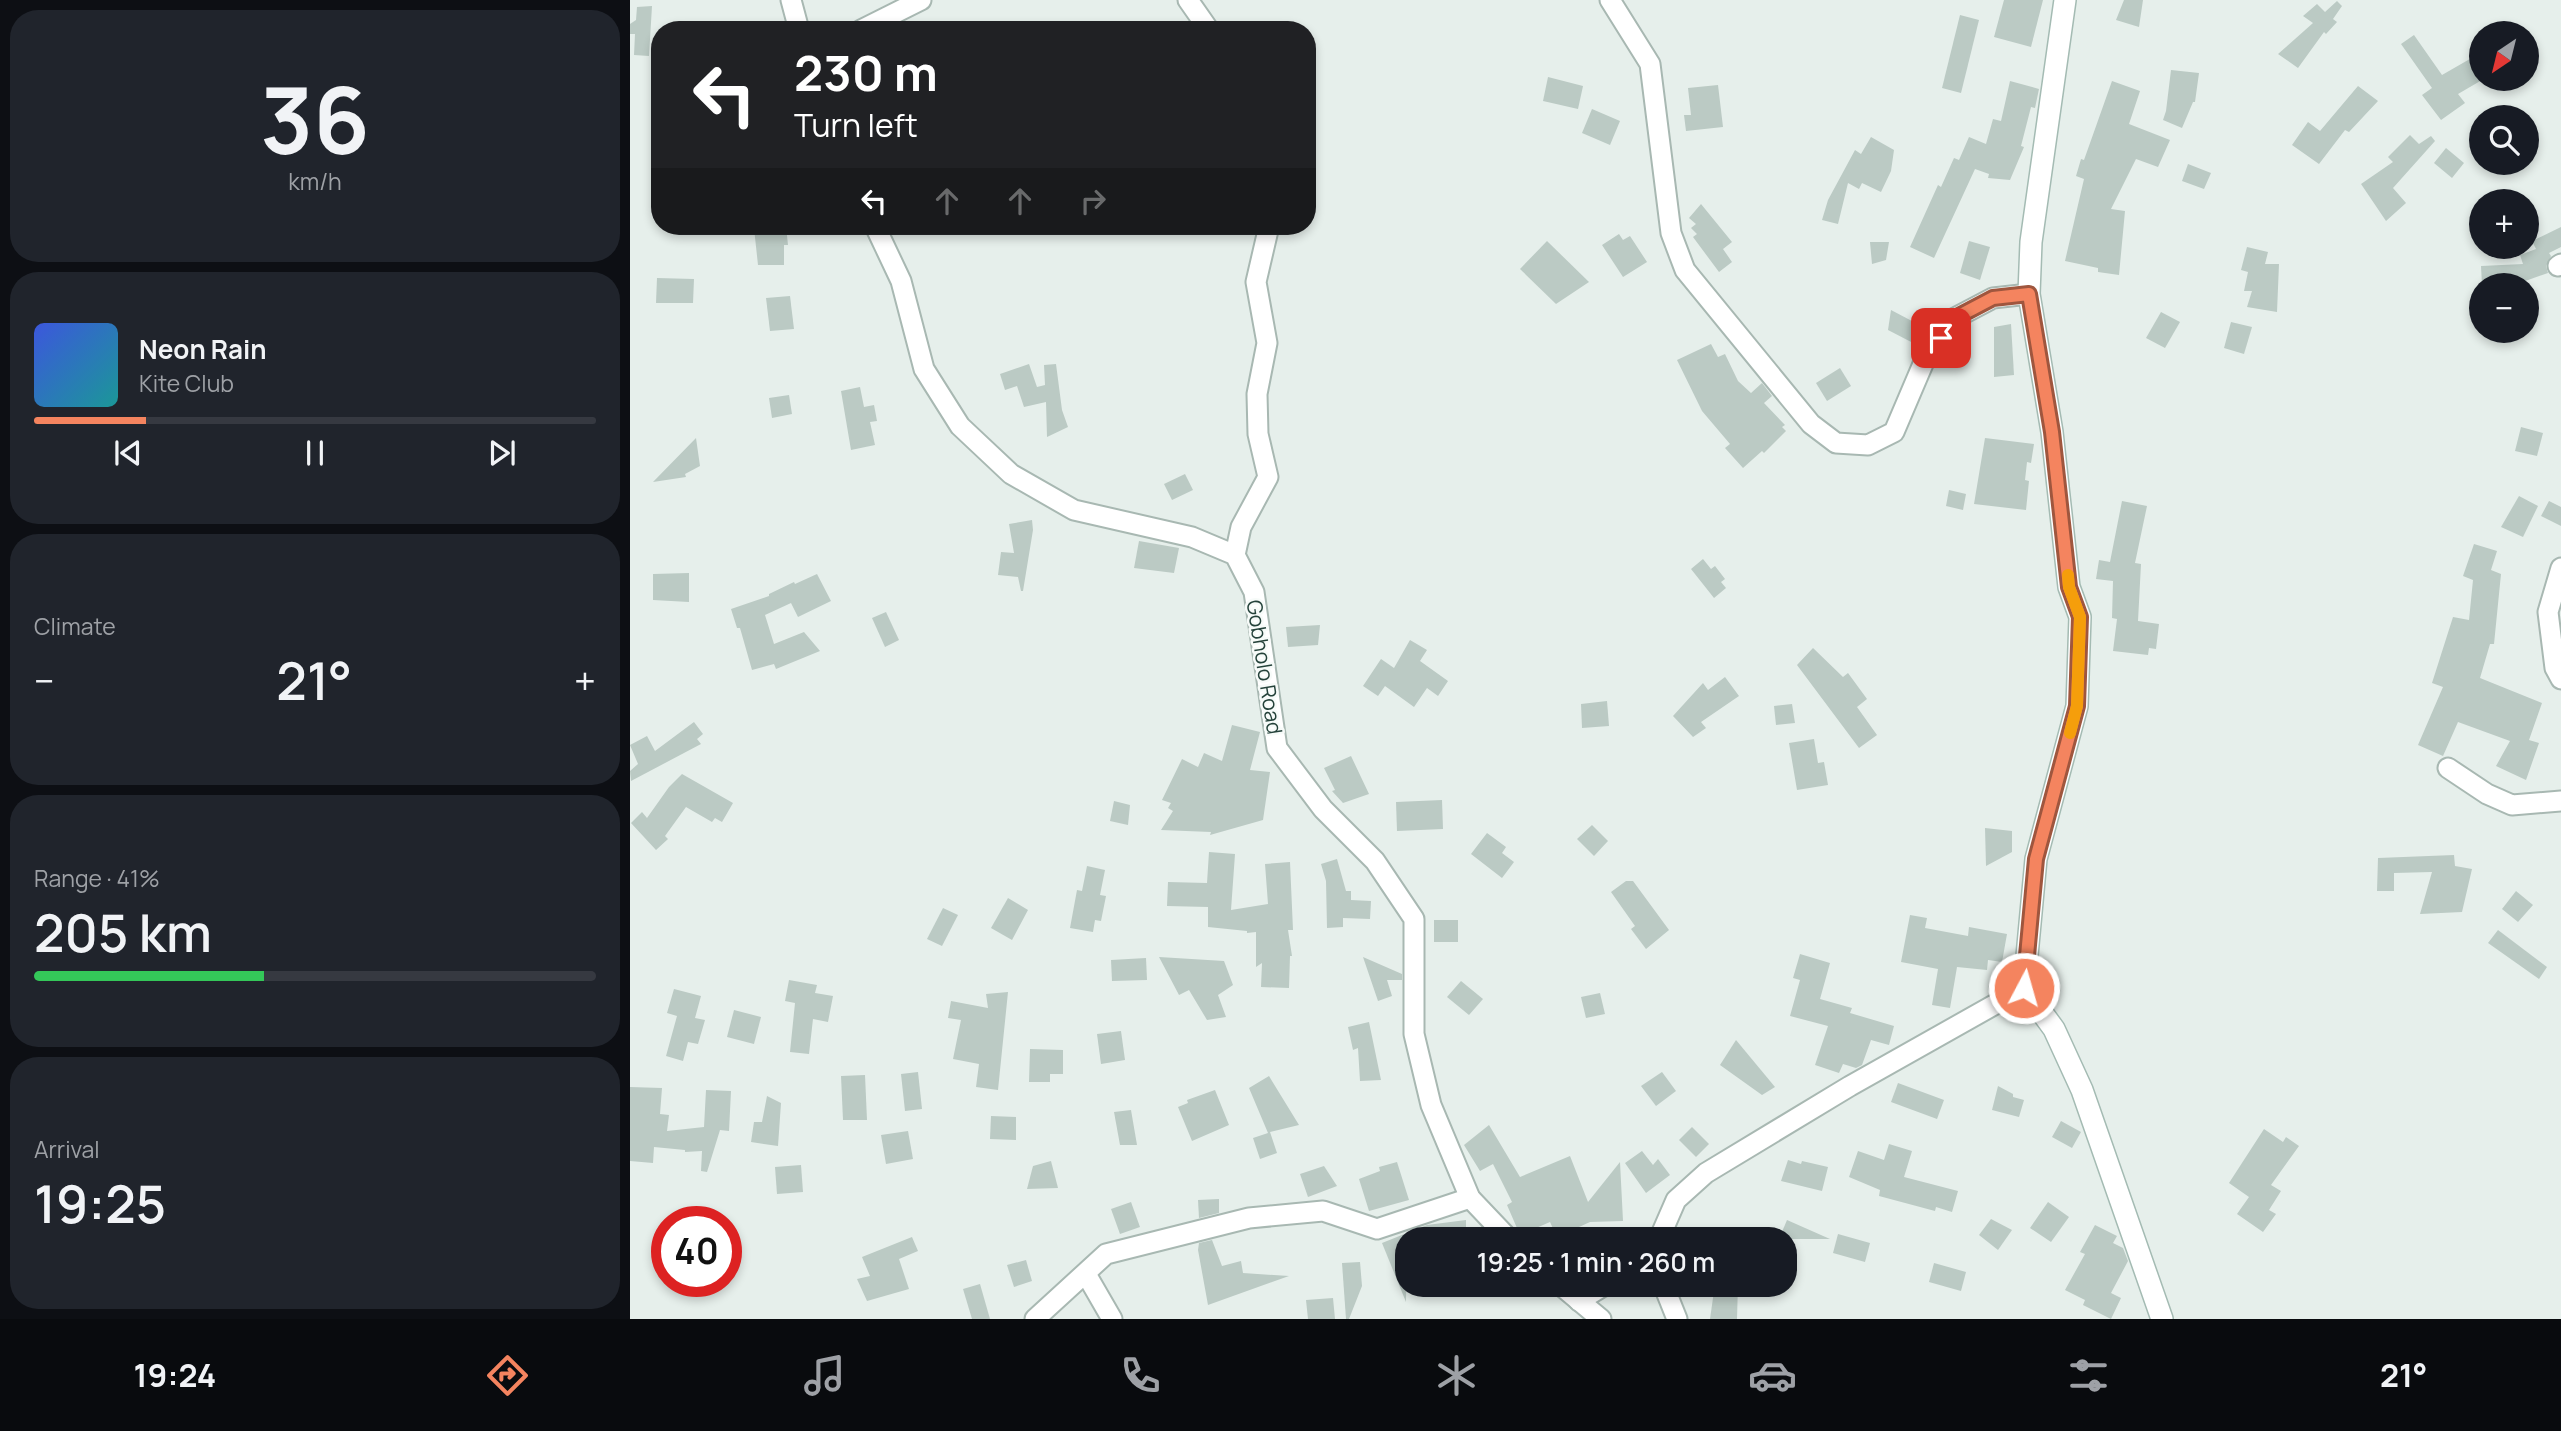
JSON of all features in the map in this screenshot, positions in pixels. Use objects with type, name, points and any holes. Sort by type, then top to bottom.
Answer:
[{"type":"street","points":[[791,0],[797,21]]},
{"type":"street","points":[[879,21],[921,0]]},
{"type":"street","points":[[1188,0],[1203,21]]},
{"type":"street","points":[[1610,0],[1650,64],[1671,233],[1685,270],[1811,424],[1836,443],[1868,445],[1894,432],[1926,358],[1955,318],[1993,298],[2029,294]]},
{"type":"street","points":[[2065,0],[2031,242],[2029,294],[2052,432],[2069,587],[2080,617],[2077,706],[2036,859],[2024,988],[2054,1029],[2082,1090],[2162,1319]]},
{"type":"street","points":[[879,235],[901,281],[924,369],[960,426],[1011,474],[1074,510],[1192,537],[1236,555],[1241,527],[1268,477],[1258,434],[1257,394],[1267,343],[1256,282],[1267,235]]},
{"type":"street","name":"Gobholo Road","points":[[1236,555],[1254,592],[1277,748],[1323,809],[1375,861],[1414,919],[1414,1034],[1431,1105],[1470,1198],[1498,1227]]},
{"type":"street","points":[[2561,568],[2548,612],[2555,668],[2561,678]]},
{"type":"street","points":[[2448,768],[2487,794],[2512,805],[2561,801]]},
{"type":"street","points":[[1664,1227],[1676,1200],[1706,1173],[1850,1086],[2024,988]]},
{"type":"street","points":[[1035,1319],[1106,1254],[1249,1218],[1323,1211],[1377,1229],[1470,1198]]},
{"type":"street","points":[[1086,1274],[1112,1319]]},
{"type":"street","points":[[1574,1297],[1601,1319]]},
{"type":"street","points":[[1579,1301],[1586,1297]]},
{"type":"street","points":[[1668,1297],[1677,1319]]},
{"type":"building","points":[[2004,0],[2043,0],[2031,47],[1994,37]]},
{"type":"building","points":[[2124,0],[2143,0],[2139,27],[2116,20]]},
{"type":"building","points":[[2337,1],[2342,6],[2333,19],[2337,22],[2326,34],[2324,32],[2298,68],[2278,54],[2313,23],[2303,16],[2317,4],[2325,12]]},
{"type":"building","points":[[652,6],[649,56],[634,55],[635,34],[630,34],[630,24],[636,20],[637,7]]},
{"type":"building","points":[[1960,15],[1979,20],[1961,93],[1942,88]]},
{"type":"building","points":[[2414,35],[2442,75],[2469,59],[2469,88],[2458,94],[2465,103],[2441,120],[2422,95],[2432,88],[2401,44]]},
{"type":"building","points":[[2171,70],[2199,73],[2195,102],[2182,128],[2163,120]]},
{"type":"building","points":[[1548,77],[1583,86],[1578,109],[1543,101]]},
{"type":"building","points":[[2010,81],[2039,89],[2035,108],[2031,107],[2021,146],[2024,147],[2010,180],[1988,178],[1989,174],[1975,169],[1934,258],[1910,247],[1938,185],[1941,187],[1954,158],[1959,160],[1969,137],[1986,144],[1993,119],[2001,121]]},
{"type":"building","points":[[2112,81],[2140,91],[2129,124],[2170,140],[2158,167],[2136,159],[2111,209],[2125,211],[2119,275],[2098,272],[2098,268],[2065,261],[2084,179],[2076,176]]},
{"type":"building","points":[[1718,85],[1723,127],[1686,131],[1684,115],[1691,115],[1688,88]]},
{"type":"building","points":[[2358,86],[2378,101],[2349,132],[2345,130],[2319,164],[2292,145],[2308,122],[2320,131]]},
{"type":"building","points":[[1592,109],[1620,121],[1610,145],[1582,133]]},
{"type":"building","points":[[2410,135],[2419,144],[2431,136],[2435,141],[2393,188],[2406,203],[2386,221],[2361,184],[2393,162],[2388,157]]},
{"type":"building","points":[[1871,137],[1894,150],[1891,171],[1881,192],[1862,183],[1859,189],[1848,183],[1838,224],[1822,220],[1828,200],[1855,150],[1861,154]]},
{"type":"building","points":[[2446,148],[2464,163],[2452,178],[2434,163]]},
{"type":"building","points":[[2188,164],[2211,173],[2204,189],[2182,181]]},
{"type":"building","points":[[1701,204],[1732,242],[1723,249],[1732,262],[1719,272],[1693,237],[1697,234],[1691,228],[1696,224],[1689,218]]},
{"type":"building","points":[[2561,227],[2561,247],[2549,253],[2551,256],[2546,266],[2548,273],[2539,276],[2539,273],[2481,273],[2481,266],[2523,264],[2521,259],[2539,259],[2539,238]]},
{"type":"building","points":[[1619,234],[1623,240],[1630,236],[1647,262],[1623,277],[1602,245]]},
{"type":"building","points":[[755,235],[787,235],[784,265],[758,265]]},
{"type":"building","points":[[1547,241],[1589,282],[1556,304],[1520,269]]},
{"type":"building","points":[[1969,241],[1990,247],[1980,280],[1960,273]]},
{"type":"building","points":[[1870,242],[1889,242],[1886,260],[1872,264]]},
{"type":"building","points":[[2247,247],[2268,252],[2265,264],[2279,264],[2277,312],[2247,307],[2252,291],[2244,291],[2248,272],[2241,270]]},
{"type":"building","points":[[657,278],[694,279],[693,303],[656,303]]},
{"type":"building","points":[[790,296],[794,329],[770,331],[766,298]]},
{"type":"building","points":[[1891,310],[1929,330],[1917,345],[1888,330]]},
{"type":"building","points":[[2161,312],[2180,322],[2165,348],[2146,338]]},
{"type":"building","points":[[2231,322],[2252,327],[2244,354],[2224,348]]},
{"type":"building","points":[[2011,324],[2014,375],[1994,377],[1994,327]]},
{"type":"building","points":[[1711,344],[1718,357],[1725,354],[1738,381],[1751,393],[1762,383],[1772,396],[1764,403],[1785,425],[1782,427],[1786,431],[1764,453],[1762,451],[1743,468],[1725,448],[1730,444],[1702,411],[1677,360]]},
{"type":"building","points":[[1029,364],[1037,387],[1045,385],[1044,365],[1056,364],[1062,410],[1068,427],[1047,437],[1046,402],[1024,407],[1017,386],[1005,390],[1000,374]]},
{"type":"building","points":[[1840,368],[1851,386],[1827,401],[1816,383]]},
{"type":"building","points":[[860,387],[864,407],[874,405],[877,421],[870,422],[875,445],[851,450],[841,391]]},
{"type":"building","points":[[789,395],[792,414],[772,418],[769,398]]},
{"type":"building","points":[[2521,427],[2543,433],[2537,456],[2515,451]]},
{"type":"building","points":[[696,438],[700,466],[685,474],[686,477],[653,482]]},
{"type":"building","points":[[1985,438],[2034,444],[2031,463],[2027,462],[2025,480],[2029,481],[2026,510],[1974,504]]},
{"type":"building","points":[[1185,474],[1193,490],[1172,500],[1164,484]]},
{"type":"building","points":[[1949,490],[1966,494],[1963,510],[1946,506]]},
{"type":"building","points":[[2519,496],[2538,506],[2523,537],[2501,527]]},
{"type":"building","points":[[2122,501],[2147,506],[2135,563],[2141,564],[2138,621],[2159,624],[2156,649],[2149,648],[2148,655],[2113,651],[2117,619],[2112,618],[2113,581],[2096,579],[2099,560],[2110,562]]},
{"type":"building","points":[[2549,501],[2561,507],[2561,526],[2541,516]]},
{"type":"building","points":[[1032,520],[1033,530],[1021,591],[1018,577],[998,575],[1001,552],[1014,553],[1009,524]]},
{"type":"building","points":[[1139,541],[1179,548],[1174,573],[1134,568]]},
{"type":"building","points":[[2474,544],[2497,551],[2491,570],[2501,574],[2494,644],[2490,644],[2480,678],[2542,703],[2529,740],[2539,743],[2526,780],[2496,766],[2510,741],[2458,722],[2443,756],[2418,745],[2443,687],[2432,683],[2453,617],[2469,620],[2473,580],[2463,576]]},
{"type":"building","points":[[1703,559],[1711,569],[1715,566],[1725,579],[1721,582],[1726,588],[1714,598],[1691,569]]},
{"type":"building","points":[[689,573],[689,602],[653,600],[653,574]]},
{"type":"building","points":[[817,574],[831,601],[798,617],[791,603],[765,615],[774,644],[804,632],[820,651],[776,669],[774,664],[752,670],[740,628],[737,628],[731,609],[769,596],[794,582],[795,584]]},
{"type":"building","points":[[886,612],[899,640],[885,647],[872,618]]},
{"type":"building","points":[[1320,625],[1318,645],[1288,647],[1286,627]]},
{"type":"building","points":[[1410,640],[1427,650],[1420,661],[1448,681],[1438,696],[1427,688],[1414,707],[1385,686],[1378,696],[1363,686],[1381,659],[1394,668]]},
{"type":"building","points":[[1813,648],[1843,677],[1848,673],[1867,699],[1857,707],[1877,735],[1859,748],[1797,665]]},
{"type":"building","points":[[1725,677],[1739,696],[1701,722],[1706,728],[1693,737],[1673,716],[1703,683],[1708,690]]},
{"type":"building","points":[[1607,701],[1609,726],[1582,728],[1581,704]]},
{"type":"building","points":[[1792,704],[1795,723],[1776,725],[1774,706]]},
{"type":"building","points":[[694,722],[703,734],[697,739],[701,744],[631,781],[630,771],[638,764],[630,745],[647,736],[655,751]]},
{"type":"building","points":[[1232,725],[1260,732],[1250,770],[1270,772],[1263,820],[1210,835],[1211,832],[1161,830],[1173,811],[1168,808],[1171,803],[1162,800],[1182,759],[1198,767],[1204,753],[1222,761]]},
{"type":"building","points":[[1814,739],[1818,763],[1824,762],[1828,785],[1797,790],[1789,743]]},
{"type":"building","points":[[1351,756],[1369,794],[1343,803],[1332,791],[1335,790],[1324,768]]},
{"type":"building","points":[[682,774],[733,803],[722,822],[715,818],[712,822],[686,807],[665,836],[668,839],[656,850],[631,823],[642,812],[647,818]]},
{"type":"building","points":[[1442,800],[1443,829],[1397,831],[1396,802]]},
{"type":"building","points":[[1114,801],[1130,805],[1128,825],[1110,821]]},
{"type":"building","points":[[1592,825],[1608,841],[1594,856],[1577,839]]},
{"type":"building","points":[[1985,828],[2012,831],[2012,852],[1986,866]]},
{"type":"building","points":[[1487,833],[1506,847],[1502,853],[1514,862],[1502,878],[1471,854]]},
{"type":"building","points":[[1209,852],[1235,854],[1231,910],[1268,904],[1265,864],[1290,862],[1293,930],[1288,930],[1292,956],[1289,988],[1261,987],[1262,963],[1256,967],[1256,932],[1208,927],[1208,907],[1167,906],[1168,882],[1207,883]]},
{"type":"building","points":[[2454,855],[2455,866],[2472,869],[2462,912],[2420,914],[2432,872],[2394,873],[2394,891],[2377,891],[2378,858]]},
{"type":"building","points":[[1337,859],[1346,891],[1351,891],[1351,900],[1371,901],[1370,919],[1343,918],[1343,927],[1327,928],[1326,881],[1321,864]]},
{"type":"building","points":[[1087,866],[1105,870],[1100,895],[1106,896],[1101,921],[1095,920],[1093,932],[1070,928],[1077,890],[1082,891]]},
{"type":"building","points":[[1626,881],[1633,881],[1669,930],[1646,949],[1631,929],[1635,926],[1611,892]]},
{"type":"building","points":[[2516,891],[2533,905],[2518,922],[2502,909]]},
{"type":"building","points":[[1008,898],[1028,910],[1012,940],[991,928]]},
{"type":"building","points":[[943,908],[958,915],[942,946],[927,939]]},
{"type":"building","points":[[1910,915],[1927,918],[1925,928],[1968,936],[1969,927],[2007,934],[2002,962],[1988,960],[1987,970],[1957,967],[1950,1008],[1932,1005],[1938,969],[1901,962]]},
{"type":"building","points":[[1434,920],[1458,920],[1458,942],[1434,942]]},
{"type":"building","points":[[2498,930],[2547,967],[2539,979],[2488,943]]},
{"type":"building","points":[[1800,954],[1830,963],[1820,999],[1852,1008],[1850,1013],[1894,1026],[1889,1045],[1871,1040],[1862,1065],[1856,1068],[1843,1064],[1839,1073],[1815,1065],[1828,1026],[1790,1016],[1800,980],[1793,978]]},
{"type":"building","points":[[1159,957],[1224,961],[1233,985],[1218,995],[1226,1017],[1207,1020],[1189,990],[1179,995]]},
{"type":"building","points":[[1363,957],[1402,974],[1402,980],[1387,980],[1392,996],[1378,1001]]},
{"type":"building","points":[[1146,958],[1147,980],[1112,981],[1111,960]]},
{"type":"building","points":[[789,980],[817,985],[815,993],[833,996],[828,1022],[813,1019],[809,1054],[790,1052],[795,1003],[785,1001]]},
{"type":"building","points":[[1461,981],[1483,999],[1469,1015],[1447,997]]},
{"type":"building","points":[[674,989],[701,996],[695,1018],[705,1020],[698,1044],[688,1042],[683,1061],[666,1056],[677,1016],[667,1013]]},
{"type":"building","points":[[1008,992],[998,1090],[976,1087],[979,1064],[953,1059],[961,1020],[948,1018],[951,1001],[988,1008],[986,994]]},
{"type":"building","points":[[1600,993],[1605,1014],[1586,1018],[1581,997]]},
{"type":"building","points":[[734,1010],[761,1017],[754,1044],[727,1037]]},
{"type":"building","points":[[1369,1022],[1381,1080],[1360,1081],[1358,1048],[1353,1050],[1348,1027]]},
{"type":"building","points":[[1121,1031],[1125,1060],[1101,1064],[1097,1034]]},
{"type":"building","points":[[1736,1040],[1775,1087],[1762,1095],[1720,1065]]},
{"type":"building","points":[[1030,1049],[1063,1050],[1063,1074],[1050,1074],[1050,1082],[1029,1082]]},
{"type":"building","points":[[918,1072],[922,1109],[905,1111],[901,1074]]},
{"type":"building","points":[[1662,1072],[1676,1091],[1656,1106],[1641,1086]]},
{"type":"building","points":[[865,1075],[867,1120],[843,1120],[841,1076]]},
{"type":"building","points":[[1269,1076],[1299,1125],[1270,1132],[1277,1153],[1260,1159],[1253,1138],[1268,1133],[1249,1088]]},
{"type":"building","points":[[1898,1083],[1944,1100],[1937,1119],[1891,1102]]},
{"type":"building","points":[[1998,1086],[2013,1094],[2013,1097],[2024,1100],[2019,1117],[1992,1110]]},
{"type":"building","points":[[630,1087],[662,1088],[660,1114],[669,1115],[667,1131],[704,1127],[706,1090],[731,1091],[729,1131],[720,1130],[707,1172],[701,1171],[702,1151],[685,1152],[654,1147],[653,1163],[630,1161]]},
{"type":"building","points":[[1215,1090],[1229,1125],[1192,1141],[1178,1107],[1188,1103],[1187,1100]]},
{"type":"building","points":[[767,1096],[781,1103],[778,1146],[751,1142],[754,1122],[762,1122]]},
{"type":"building","points":[[1131,1110],[1137,1145],[1120,1145],[1114,1112]]},
{"type":"building","points":[[991,1116],[1016,1117],[1016,1140],[990,1139]]},
{"type":"building","points":[[2061,1121],[2081,1132],[2072,1148],[2052,1137]]},
{"type":"building","points":[[1489,1125],[1520,1177],[1570,1156],[1588,1202],[1620,1162],[1623,1221],[1590,1222],[1579,1227],[1552,1227],[1550,1222],[1538,1227],[1517,1227],[1507,1205],[1512,1202],[1493,1164],[1480,1171],[1464,1145]]},
{"type":"building","points":[[1692,1127],[1709,1144],[1696,1157],[1679,1140]]},
{"type":"building","points":[[2264,1129],[2283,1142],[2286,1137],[2299,1146],[2271,1185],[2281,1191],[2269,1210],[2276,1214],[2263,1232],[2237,1214],[2249,1197],[2229,1183]]},
{"type":"building","points":[[908,1131],[913,1159],[886,1164],[881,1135]]},
{"type":"building","points":[[1889,1144],[1912,1151],[1904,1177],[1958,1191],[1952,1212],[1936,1207],[1935,1211],[1879,1196],[1880,1190],[1849,1177],[1858,1151],[1884,1160]]},
{"type":"building","points":[[1642,1151],[1653,1165],[1658,1159],[1670,1175],[1646,1193],[1625,1163]]},
{"type":"building","points":[[1788,1160],[1828,1167],[1822,1191],[1781,1181]]},
{"type":"building","points":[[1051,1161],[1058,1188],[1027,1189],[1033,1166]]},
{"type":"building","points":[[1397,1162],[1409,1200],[1369,1211],[1359,1179],[1380,1171],[1379,1167]]},
{"type":"building","points":[[801,1165],[803,1192],[777,1194],[775,1167]]},
{"type":"building","points":[[1324,1166],[1337,1186],[1308,1197],[1300,1174]]},
{"type":"building","points":[[1219,1199],[1219,1213],[1199,1218],[1198,1200]]},
{"type":"building","points":[[1131,1202],[1140,1227],[1120,1234],[1111,1209]]},
{"type":"building","points":[[2048,1202],[2069,1217],[2051,1242],[2030,1228]]},
{"type":"building","points":[[1991,1219],[2012,1230],[1998,1250],[1979,1235]]},
{"type":"building","points":[[1466,1220],[1466,1227],[1422,1227]]},
{"type":"building","points":[[1787,1220],[1830,1239],[1797,1239],[1797,1227],[1784,1227]]},
{"type":"building","points":[[2095,1225],[2117,1236],[2113,1243],[2123,1248],[2128,1261],[2111,1293],[2121,1298],[2111,1319],[2083,1305],[2085,1300],[2065,1290],[2085,1254],[2080,1252]]},
{"type":"building","points":[[1838,1234],[1870,1243],[1865,1262],[1833,1253]]},
{"type":"building","points":[[912,1237],[918,1251],[899,1259],[909,1289],[867,1301],[857,1279],[870,1276],[862,1257]]},
{"type":"building","points":[[1395,1238],[1395,1275],[1382,1243]]},
{"type":"building","points":[[1212,1240],[1222,1266],[1241,1261],[1243,1273],[1289,1276],[1208,1305],[1198,1250],[1199,1243]]},
{"type":"building","points":[[1026,1260],[1032,1281],[1014,1287],[1007,1265]]},
{"type":"building","points":[[1360,1262],[1362,1286],[1349,1319],[1346,1319],[1342,1263]]},
{"type":"building","points":[[1934,1263],[1966,1272],[1961,1291],[1929,1282]]},
{"type":"building","points":[[980,1284],[990,1319],[972,1319],[963,1289]]},
{"type":"building","points":[[1713,1297],[1738,1297],[1737,1319],[1710,1319]]},
{"type":"building","points":[[1333,1298],[1335,1319],[1308,1319],[1306,1300]]},
{"type":"slow traffic","points":[[2068,575],[2069,587],[2080,617],[2077,706],[2070,733]]},
{"type":"route","points":[[1941,338],[1955,318],[1993,298],[2029,294],[2052,432],[2069,587],[2080,617],[2077,706],[2036,859],[2024,988]]}]
